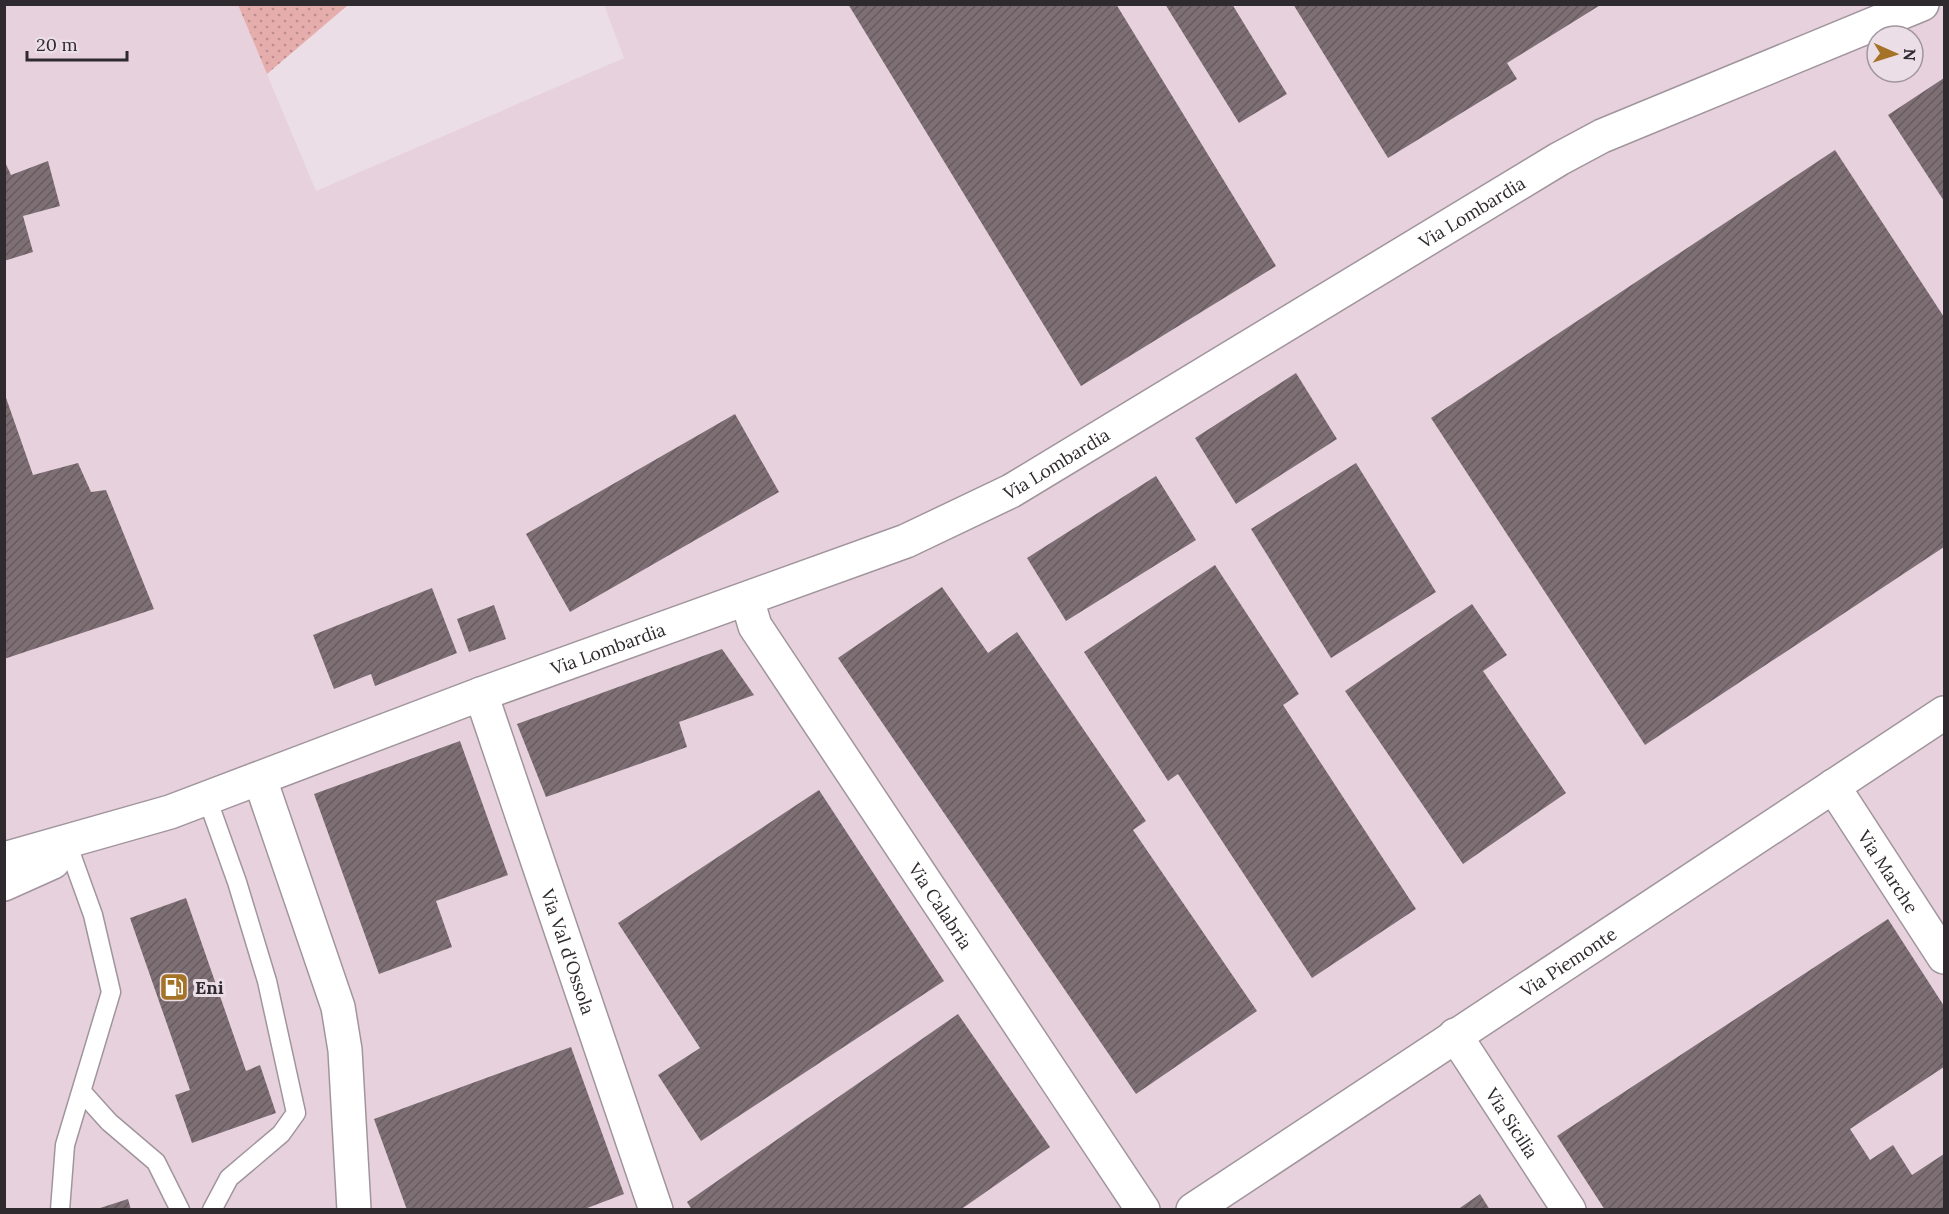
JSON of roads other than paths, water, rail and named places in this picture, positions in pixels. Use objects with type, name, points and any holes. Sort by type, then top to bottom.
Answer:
[{"type":"street","name":"Via Lombardia","points":[[4,859],[144,820],[207,798],[480,694],[906,541],[1011,491],[1559,159],[1602,136],[1922,4]]},
{"type":"street","name":"Via Calabria","points":[[747,599],[755,626],[1143,1209]]},
{"type":"street","name":"Via Val d'Ossola","points":[[480,694],[656,1209]]},
{"type":"street","name":"Via Piemonte","points":[[1205,1206],[1455,1035],[1944,713]]},
{"type":"street","points":[[260,778],[338,1007],[345,1050],[354,1209]]},
{"type":"street","name":"Via Marche","points":[[1833,786],[1944,957]]},
{"type":"street","name":"Via Lombardia","points":[[4,884],[144,820]]},
{"type":"street","name":"Via Sicilia","points":[[1455,1035],[1569,1209]]},
{"type":"lane","points":[[207,798],[237,882],[267,981],[296,1113],[281,1134],[229,1178],[212,1209]]},
{"type":"lane","points":[[60,1209],[65,1145],[111,992],[93,915],[70,854]]},
{"type":"lane","points":[[82,1092],[109,1122],[156,1162],[180,1209]]},
{"type":"place","name":"Eni","points":[[174,987]]}]
